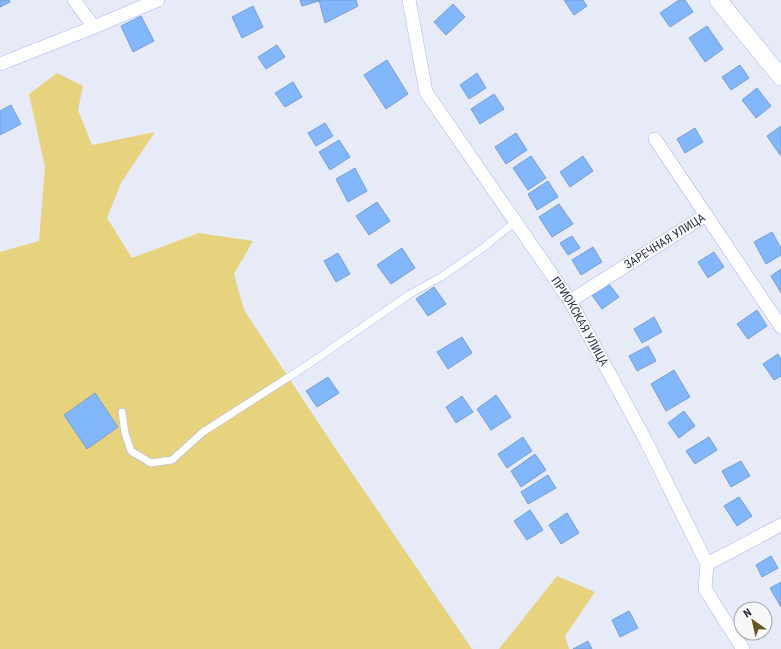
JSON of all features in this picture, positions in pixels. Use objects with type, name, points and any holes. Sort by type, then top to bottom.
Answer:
[{"type":"street","points":[[74,0],[94,27]]},
{"type":"street","points":[[0,64],[158,0]]},
{"type":"street","name":"ПРИОКСКАЯ УЛИЦА","points":[[408,0],[426,92],[570,301],[645,439],[707,564]]},
{"type":"street","points":[[718,0],[781,77]]},
{"type":"street","points":[[655,139],[706,214]]},
{"type":"street","name":"ЗАРЕЧНАЯ УЛИЦА","points":[[570,301],[706,214],[781,327]]},
{"type":"street","points":[[744,649],[705,589],[707,564],[781,526]]},
{"type":"lane","points":[[122,412],[125,433],[131,451],[151,463],[172,460],[203,432],[310,364],[410,294],[483,248],[515,222]]},
{"type":"shaded area","points":[[57,73],[83,86],[78,110],[92,145],[155,132],[121,183],[107,218],[132,258],[199,233],[253,241],[234,274],[244,310],[335,448],[472,649],[0,649],[0,252],[39,241],[45,167],[29,94]]},
{"type":"shaded area","points":[[557,576],[595,592],[565,636],[569,649],[499,649]]},
{"type":"building","points":[[0,0],[9,0],[10,2],[0,7]]},
{"type":"building","points":[[300,0],[319,0],[319,1],[302,6]]},
{"type":"building","points":[[319,0],[356,0],[358,6],[325,23]]},
{"type":"building","points":[[564,0],[583,0],[587,6],[574,15]]},
{"type":"building","points":[[679,0],[685,0],[693,12],[670,27],[660,13]]},
{"type":"building","points":[[453,4],[465,17],[446,35],[434,22]]},
{"type":"building","points":[[253,6],[263,27],[242,38],[232,17]]},
{"type":"building","points":[[141,16],[154,41],[133,52],[121,26]]},
{"type":"building","points":[[707,26],[723,49],[705,62],[689,38]]},
{"type":"building","points":[[277,45],[285,57],[266,69],[258,57]]},
{"type":"building","points":[[387,60],[408,94],[386,109],[364,75]]},
{"type":"building","points":[[740,65],[749,78],[731,90],[722,77]]},
{"type":"building","points":[[477,73],[486,88],[469,99],[460,85]]},
{"type":"building","points":[[293,82],[302,97],[285,107],[275,93]]},
{"type":"building","points":[[757,88],[771,106],[756,118],[742,100]]},
{"type":"building","points":[[494,94],[504,109],[480,124],[471,109]]},
{"type":"building","points":[[11,105],[21,124],[0,135],[0,111]]},
{"type":"building","points":[[325,123],[333,136],[316,146],[308,133]]},
{"type":"building","points":[[781,126],[781,155],[780,155],[767,136]]},
{"type":"building","points":[[695,128],[703,142],[685,153],[677,139]]},
{"type":"building","points":[[516,133],[527,150],[506,164],[495,147]]},
{"type":"building","points":[[339,140],[350,157],[330,170],[319,152]]},
{"type":"building","points":[[531,156],[546,178],[528,190],[513,168]]},
{"type":"building","points":[[583,156],[593,171],[570,187],[560,172]]},
{"type":"building","points":[[355,168],[367,191],[348,202],[336,179]]},
{"type":"building","points":[[548,181],[558,197],[537,210],[528,194]]},
{"type":"building","points":[[377,202],[390,221],[369,235],[356,216]]},
{"type":"building","points":[[559,204],[573,224],[552,237],[539,217]]},
{"type":"building","points":[[772,232],[781,248],[781,255],[766,264],[754,242]]},
{"type":"building","points":[[572,236],[580,248],[568,255],[560,243]]},
{"type":"building","points":[[593,247],[602,262],[581,275],[572,260]]},
{"type":"building","points":[[402,248],[415,268],[391,284],[377,265]]},
{"type":"building","points":[[714,252],[724,267],[708,278],[698,262]]},
{"type":"building","points":[[338,253],[350,274],[336,282],[324,261]]},
{"type":"building","points":[[781,269],[781,293],[771,276]]},
{"type":"building","points":[[608,283],[619,297],[602,309],[592,295]]},
{"type":"building","points":[[434,287],[446,304],[428,316],[416,299]]},
{"type":"building","points":[[757,310],[767,326],[748,339],[737,324]]},
{"type":"building","points":[[654,317],[662,332],[642,343],[634,329]]},
{"type":"building","points":[[462,337],[472,353],[448,369],[437,352]]},
{"type":"building","points":[[648,346],[656,361],[637,371],[629,356]]},
{"type":"building","points":[[778,354],[781,359],[781,376],[774,380],[763,364]]},
{"type":"building","points":[[674,370],[690,397],[666,411],[651,384]]},
{"type":"building","points":[[328,377],[339,393],[317,407],[306,391]]},
{"type":"building","points":[[95,393],[118,427],[87,449],[64,415]]},
{"type":"building","points":[[496,395],[511,417],[491,430],[477,409]]},
{"type":"building","points":[[462,396],[473,412],[456,423],[446,407]]},
{"type":"building","points":[[684,411],[695,426],[679,438],[668,423]]},
{"type":"building","points":[[523,437],[532,451],[507,468],[498,454]]},
{"type":"building","points":[[709,437],[717,450],[695,464],[686,451]]},
{"type":"building","points":[[535,454],[546,470],[521,487],[511,471]]},
{"type":"building","points":[[741,461],[750,476],[731,487],[722,471]]},
{"type":"building","points":[[548,475],[556,488],[528,504],[521,492]]},
{"type":"building","points":[[739,497],[752,516],[737,526],[724,506]]},
{"type":"building","points":[[530,510],[543,530],[527,540],[514,521]]},
{"type":"building","points":[[567,513],[579,533],[561,544],[549,525]]},
{"type":"building","points":[[771,556],[778,568],[762,577],[756,565]]},
{"type":"building","points":[[781,582],[781,607],[770,588]]},
{"type":"building","points":[[629,611],[638,628],[620,637],[612,620]]},
{"type":"building","points":[[588,641],[592,649],[573,649]]}]
